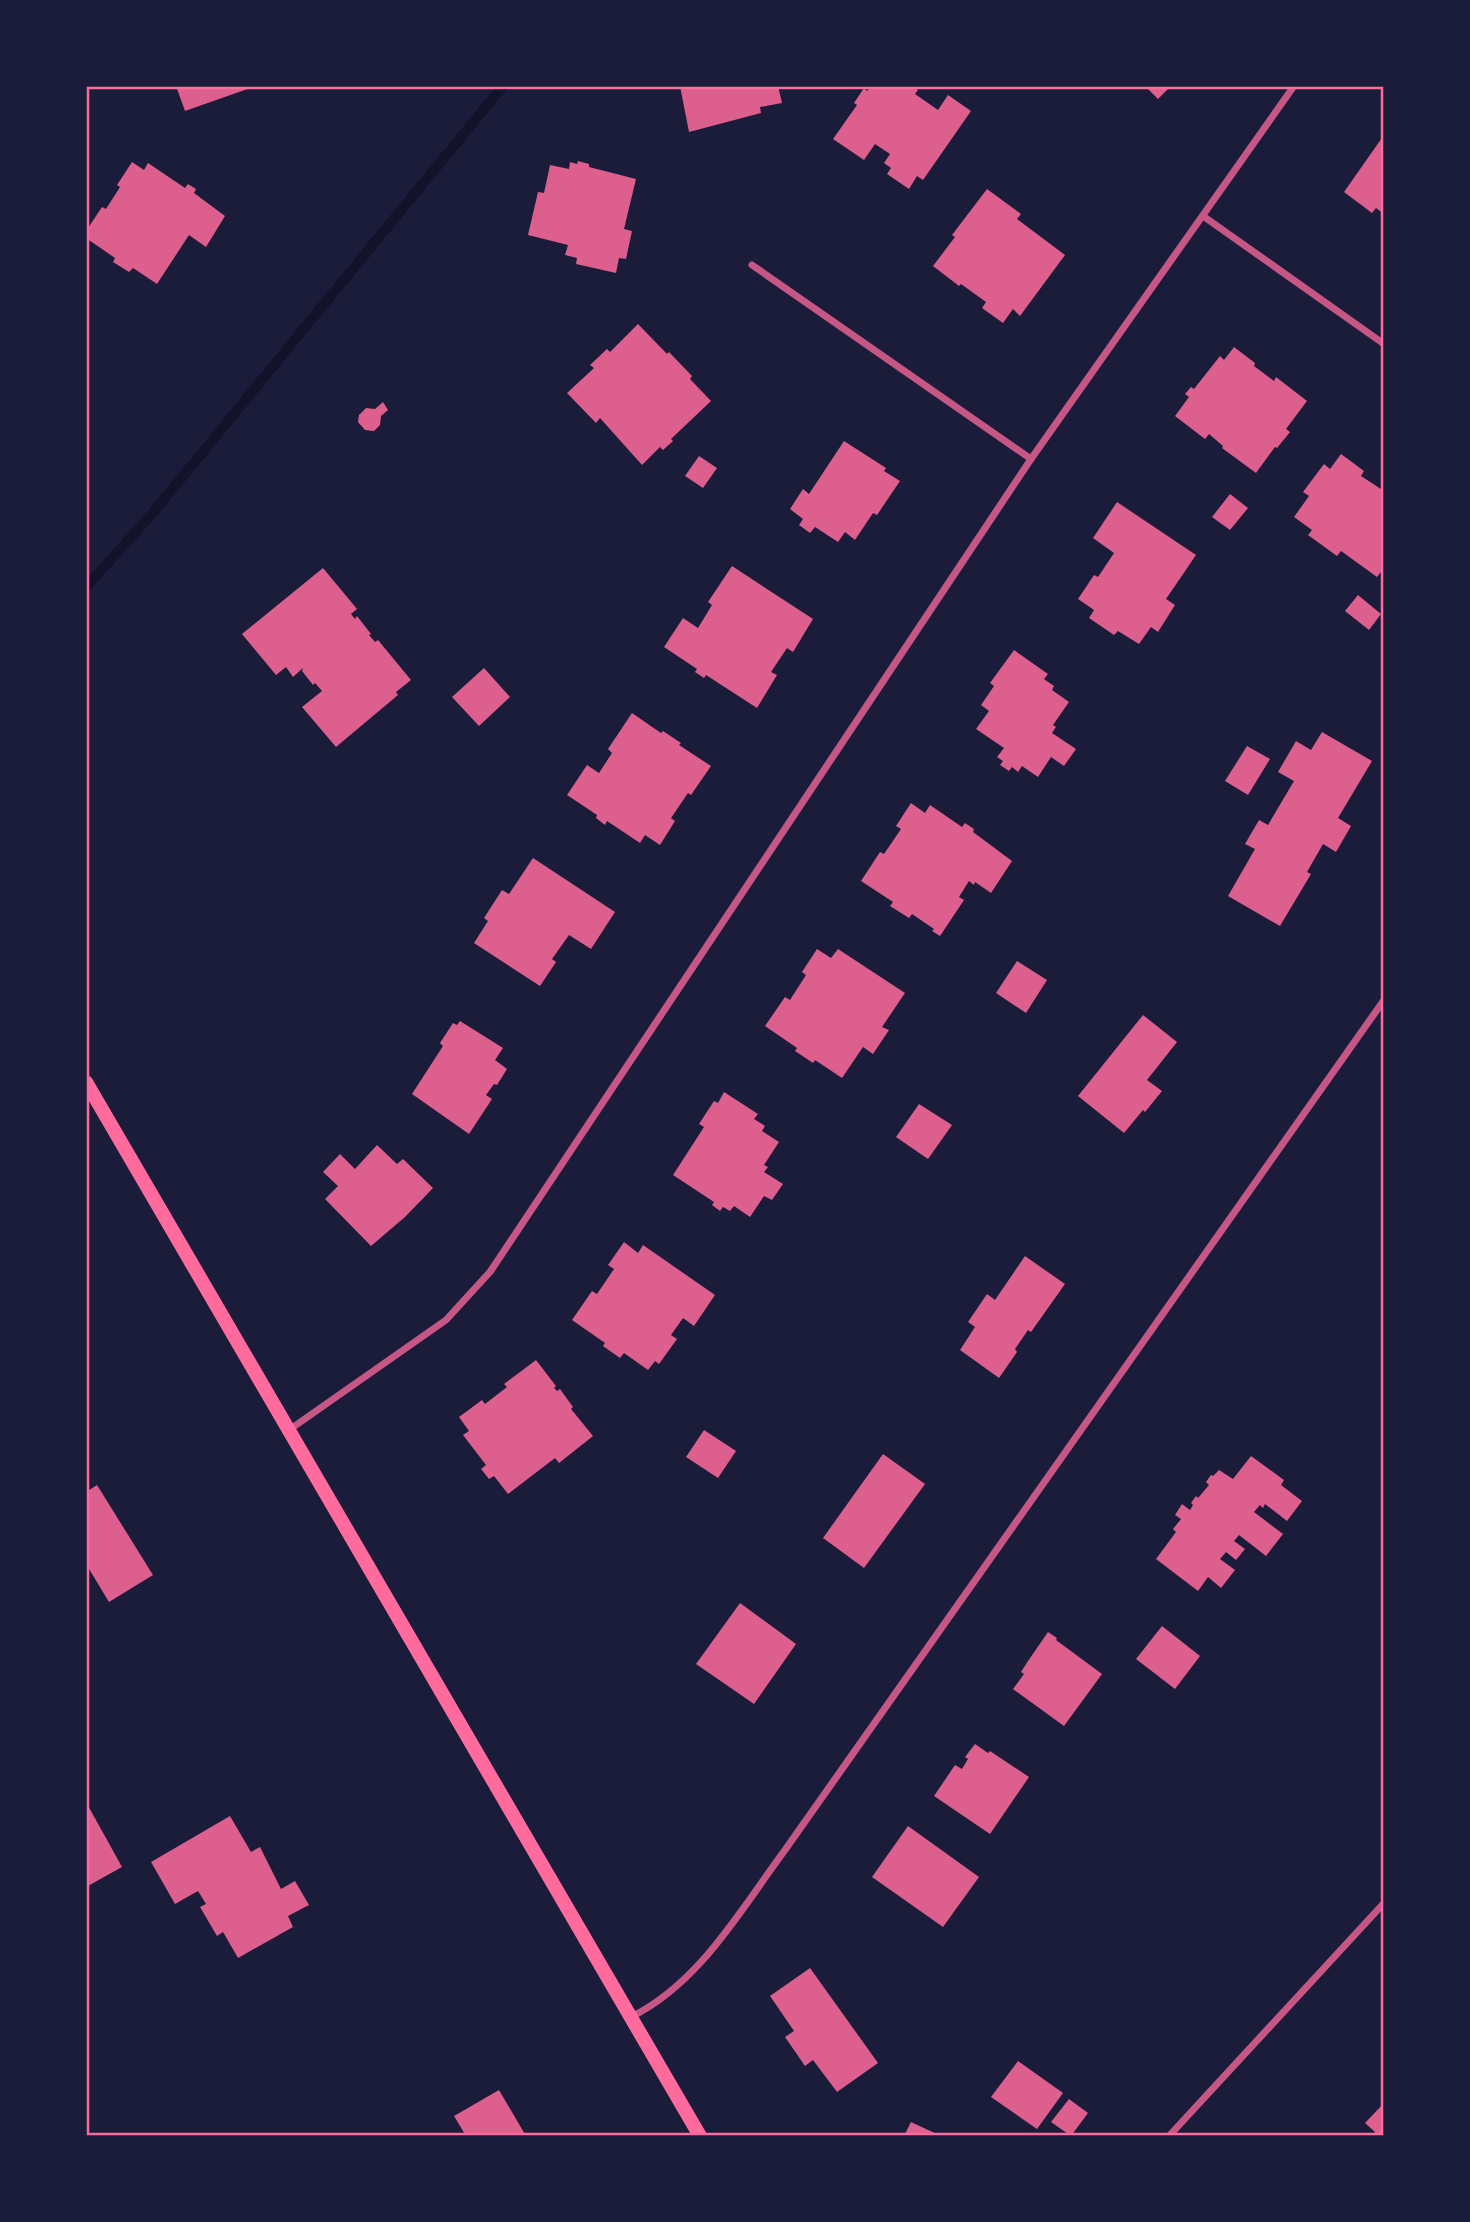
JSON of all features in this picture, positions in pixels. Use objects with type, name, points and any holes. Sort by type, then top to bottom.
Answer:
[{"type":"main road","points":[[86,1082],[700,2136]]},
{"type":"street","points":[[289,1430],[446,1320],[490,1272],[1031,459],[1294,86]]},
{"type":"street","points":[[1203,216],[1384,344]]},
{"type":"street","points":[[752,265],[1031,459]]},
{"type":"street","points":[[631,2017],[684,1980],[715,1945],[785,1850],[1384,1000]]},
{"type":"street","points":[[1169,2136],[1384,1903]]},
{"type":"building","points":[[176,86],[256,86],[185,111]]},
{"type":"building","points":[[680,86],[778,86],[782,103],[760,107],[761,113],[689,132]]},
{"type":"building","points":[[871,86],[911,86],[918,90],[915,94],[938,110],[948,95],[971,111],[923,180],[917,176],[909,189],[887,174],[891,168],[884,163],[890,154],[875,144],[864,160],[833,139],[857,105],[854,103],[864,88],[867,91]]},
{"type":"building","points":[[1145,86],[1171,86],[1158,99]]},
{"type":"building","points":[[1384,135],[1384,214],[1376,208],[1372,213],[1344,192]]},
{"type":"building","points":[[578,161],[589,164],[589,167],[636,179],[624,229],[632,231],[626,259],[619,258],[616,273],[576,264],[577,258],[565,255],[568,245],[528,235],[538,192],[544,193],[550,165],[569,169],[570,162],[577,164]]},
{"type":"building","points":[[132,162],[144,170],[148,163],[185,188],[188,184],[196,189],[194,193],[225,216],[206,247],[189,235],[157,284],[133,268],[129,272],[113,262],[115,258],[86,238],[86,231],[102,207],[106,209]]},
{"type":"building","points":[[987,189],[1021,214],[1017,219],[1065,255],[1020,316],[1013,309],[1003,323],[982,308],[986,302],[933,266],[955,237],[952,235]]},
{"type":"building","points":[[638,324],[692,376],[690,379],[711,401],[671,439],[673,441],[663,450],[660,447],[642,465],[600,418],[596,423],[567,393],[594,368],[590,365],[607,349],[610,352]]},
{"type":"building","points":[[1234,347],[1274,381],[1276,377],[1307,401],[1286,429],[1290,432],[1256,473],[1222,448],[1209,434],[1205,439],[1175,416],[1189,397],[1185,394],[1191,387],[1194,389],[1220,356],[1224,360]]},
{"type":"building","points":[[383,402],[388,410],[381,416],[380,425],[374,431],[365,430],[358,422],[359,415],[366,408],[375,409]]},
{"type":"building","points":[[844,441],[886,468],[884,471],[900,481],[877,515],[873,513],[855,540],[845,532],[838,542],[815,527],[810,533],[799,525],[803,519],[790,509],[803,489],[809,494]]},
{"type":"building","points":[[1341,454],[1364,471],[1361,476],[1384,491],[1384,568],[1377,577],[1341,551],[1337,556],[1308,535],[1312,530],[1294,517],[1309,496],[1303,492],[1324,464],[1330,469]]},
{"type":"building","points":[[699,456],[717,468],[703,488],[685,476]]},
{"type":"building","points":[[1230,494],[1248,508],[1230,530],[1212,517]]},
{"type":"building","points":[[1117,502],[1196,555],[1166,599],[1175,605],[1158,632],[1151,627],[1139,644],[1118,631],[1114,635],[1089,618],[1094,610],[1078,599],[1094,575],[1098,577],[1114,553],[1093,538]]},
{"type":"building","points":[[732,566],[813,619],[793,652],[787,648],[771,672],[777,675],[757,708],[706,675],[704,678],[695,672],[697,669],[664,647],[683,618],[698,628],[712,605],[708,602]]},
{"type":"building","points":[[323,568],[357,609],[351,614],[355,619],[357,616],[371,634],[369,635],[375,642],[378,640],[411,680],[396,692],[398,695],[336,747],[302,707],[322,691],[315,683],[313,685],[302,671],[303,668],[293,677],[286,667],[276,675],[242,634]]},
{"type":"building","points":[[1358,595],[1381,614],[1369,630],[1345,611]]},
{"type":"building","points":[[1014,650],[1048,674],[1044,679],[1054,686],[1052,690],[1069,702],[1053,725],[1056,727],[1052,733],[1076,749],[1064,766],[1051,757],[1038,777],[1022,766],[1018,772],[1012,767],[1009,771],[1000,765],[1003,761],[997,757],[1004,748],[976,729],[989,711],[981,705],[994,686],[990,683]]},
{"type":"building","points":[[484,668],[510,697],[479,726],[452,697]]},
{"type":"building","points":[[632,713],[681,743],[679,745],[711,766],[671,818],[675,821],[660,845],[645,835],[640,843],[607,821],[605,825],[596,818],[597,815],[567,795],[587,765],[599,773],[612,753],[608,749]]},
{"type":"building","points":[[1322,732],[1372,761],[1338,818],[1351,826],[1336,852],[1323,844],[1307,872],[1311,874],[1280,926],[1228,896],[1255,849],[1245,844],[1259,820],[1268,825],[1294,781],[1278,772],[1296,741],[1311,750]]},
{"type":"building","points":[[1247,746],[1270,759],[1248,795],[1225,781]]},
{"type":"building","points":[[911,803],[925,813],[930,805],[962,827],[965,823],[1012,861],[991,893],[969,881],[959,897],[964,900],[940,936],[912,914],[909,918],[890,906],[893,902],[861,881],[880,852],[884,854],[901,829],[896,826]]},
{"type":"building","points":[[533,858],[615,912],[591,949],[569,935],[552,959],[556,962],[540,986],[474,943],[488,921],[484,918],[502,890],[509,894]]},
{"type":"building","points":[[817,949],[831,958],[838,949],[905,993],[882,1027],[889,1030],[873,1054],[863,1047],[842,1078],[815,1060],[813,1063],[795,1051],[797,1048],[765,1026],[785,997],[790,1000],[806,975],[802,972]]},
{"type":"building","points":[[1017,961],[1047,980],[1026,1013],[996,993]]},
{"type":"building","points":[[1143,1015],[1177,1042],[1147,1080],[1162,1091],[1124,1133],[1078,1096]]},
{"type":"building","points":[[460,1021],[503,1048],[495,1060],[507,1069],[497,1085],[494,1084],[486,1095],[492,1099],[469,1134],[412,1094],[443,1046],[440,1043],[453,1023],[457,1025]]},
{"type":"building","points":[[724,1092],[758,1114],[754,1119],[765,1126],[762,1131],[779,1142],[764,1165],[768,1167],[764,1172],[783,1184],[772,1200],[764,1196],[750,1217],[734,1206],[730,1211],[723,1207],[720,1211],[712,1205],[714,1202],[673,1175],[704,1127],[699,1124],[714,1101],[718,1103]]},
{"type":"building","points":[[919,1104],[952,1125],[928,1159],[896,1137]]},
{"type":"building","points":[[377,1145],[397,1164],[403,1159],[433,1188],[371,1246],[325,1199],[338,1186],[323,1172],[340,1154],[355,1169]]},
{"type":"building","points":[[624,1242],[638,1253],[643,1245],[715,1295],[694,1326],[683,1318],[671,1335],[677,1339],[659,1364],[655,1361],[648,1370],[624,1353],[620,1358],[603,1346],[605,1343],[572,1320],[592,1291],[597,1294],[614,1269],[608,1265]]},
{"type":"building","points":[[1025,1256],[1065,1284],[1031,1332],[1028,1330],[999,1378],[960,1350],[975,1327],[968,1322],[987,1294],[995,1300]]},
{"type":"building","points":[[536,1360],[556,1386],[554,1388],[557,1391],[560,1389],[573,1407],[571,1409],[593,1436],[559,1463],[555,1458],[508,1494],[494,1476],[489,1479],[481,1469],[486,1465],[463,1435],[469,1431],[459,1417],[482,1400],[485,1404],[507,1387],[504,1384]]},
{"type":"building","points":[[704,1430],[736,1451],[718,1478],[686,1457]]},
{"type":"building","points":[[883,1454],[925,1484],[864,1568],[823,1538]]},
{"type":"building","points":[[1251,1456],[1284,1480],[1281,1485],[1302,1501],[1287,1521],[1265,1504],[1263,1508],[1260,1505],[1254,1512],[1283,1534],[1266,1556],[1239,1535],[1234,1541],[1245,1549],[1236,1560],[1226,1552],[1220,1559],[1235,1570],[1221,1588],[1208,1577],[1198,1591],[1156,1559],[1176,1532],[1173,1529],[1181,1519],[1175,1515],[1182,1504],[1190,1510],[1196,1496],[1198,1498],[1209,1485],[1206,1482],[1211,1475],[1219,1470],[1233,1479]]},
{"type":"building","points":[[97,1485],[153,1575],[109,1602],[86,1564],[86,1492]]},
{"type":"building","points":[[740,1603],[796,1644],[754,1704],[696,1664]]},
{"type":"building","points":[[1162,1626],[1200,1656],[1175,1689],[1136,1659]]},
{"type":"building","points":[[1048,1632],[1102,1674],[1064,1726],[1013,1689]]},
{"type":"building","points":[[975,1744],[1029,1777],[990,1834],[934,1796],[955,1765],[962,1769],[968,1759],[965,1757]]},
{"type":"building","points":[[86,1802],[122,1867],[86,1887]]},
{"type":"building","points":[[230,1816],[251,1852],[260,1847],[281,1889],[295,1881],[309,1905],[288,1916],[293,1927],[238,1958],[223,1932],[217,1936],[200,1907],[206,1904],[198,1891],[175,1904],[151,1862]]},
{"type":"building","points":[[908,1826],[979,1877],[943,1927],[872,1877]]},
{"type":"building","points":[[810,1968],[878,2063],[837,2092],[813,2060],[805,2066],[785,2037],[794,2031],[770,1996]]},
{"type":"building","points":[[1018,2061],[1063,2093],[1037,2129],[991,2097]]},
{"type":"building","points":[[499,2090],[526,2136],[466,2136],[454,2116]]},
{"type":"building","points":[[1069,2099],[1088,2113],[1071,2136],[1051,2122]]},
{"type":"building","points":[[1384,2103],[1384,2136],[1371,2136],[1375,2132],[1365,2123]]},
{"type":"building","points":[[911,2122],[941,2136],[904,2136]]},
{"type":"waterway","points":[[86,587],[151,515],[503,86]]}]
